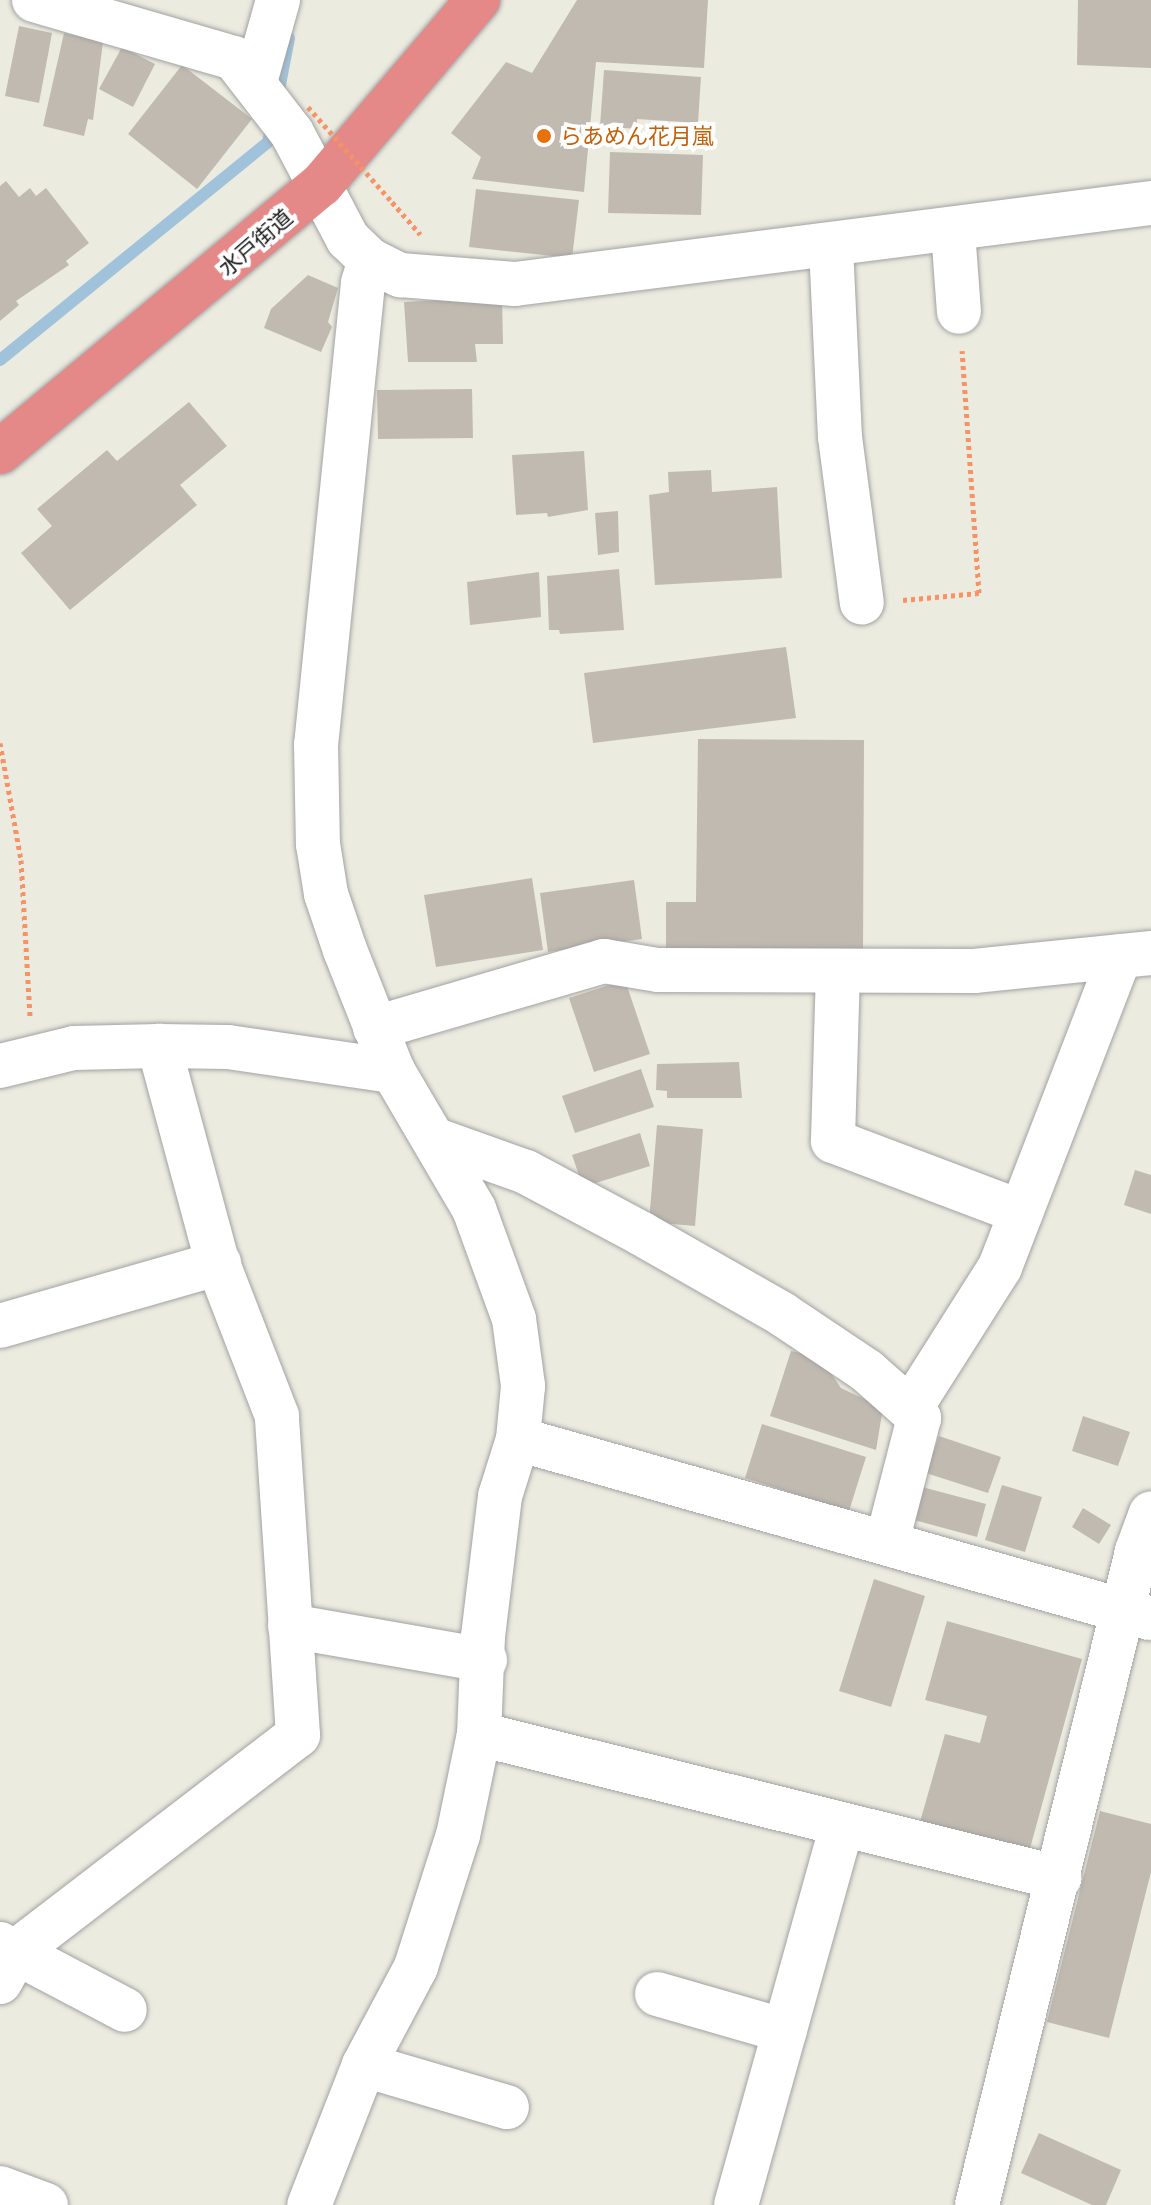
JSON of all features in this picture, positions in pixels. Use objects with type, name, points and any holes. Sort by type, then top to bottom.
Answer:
[{"type":"highway","name":"水戸街道","points":[[0,452],[321,185],[478,0]]},
{"type":"street","points":[[34,0],[234,58],[259,87],[299,118],[321,185],[348,239],[370,260],[400,275],[515,284],[831,247],[1151,203]]},
{"type":"street","points":[[259,87],[278,0]]},
{"type":"street","points":[[953,231],[959,312]]},
{"type":"street","points":[[831,247],[840,437],[862,603]]},
{"type":"street","points":[[309,2205],[364,2065],[416,1967],[458,1835],[479,1734],[485,1660],[483,1636],[500,1496],[518,1439],[523,1386],[514,1319],[474,1209],[439,1141],[393,1071],[326,894],[316,814],[316,744],[362,295],[370,260]]},
{"type":"street","points":[[375,1028],[604,961],[658,970],[974,971],[1135,955],[1021,1212],[1000,1267],[910,1409]]},
{"type":"street","points":[[838,971],[833,1141],[1021,1212]]},
{"type":"street","points":[[125,2010],[6,1959],[298,1735],[277,1416],[219,1263],[159,1046]]},
{"type":"street","points":[[16,1062],[74,1048],[228,1047],[393,1071]]},
{"type":"street","points":[[439,1141],[526,1172],[655,1241],[782,1314],[867,1371],[910,1409],[919,1418],[887,1542]]},
{"type":"street","points":[[0,1326],[219,1263]]},
{"type":"street","points":[[518,1439],[1137,1614]]},
{"type":"street","points":[[977,2205],[1059,1878],[1137,1614],[1151,1513]]},
{"type":"street","points":[[290,1626],[485,1660]]},
{"type":"street","points":[[479,1734],[1059,1878]]},
{"type":"street","points":[[736,2205],[842,1826]]},
{"type":"street","points":[[657,1994],[785,2031]]},
{"type":"street","points":[[364,2065],[507,2107]]},
{"type":"street","points":[[0,2188],[46,2205]]},
{"type":"path","points":[[299,118],[392,202]]},
{"type":"path","points":[[862,603],[979,593],[959,312]]},
{"type":"path","points":[[0,743],[21,860],[16,1062]]},
{"type":"building","points":[[577,0],[708,0],[704,68],[596,62],[584,192],[472,179],[481,157],[451,133],[506,62],[532,73]]},
{"type":"building","points":[[1078,0],[1151,0],[1151,68],[1077,65]]},
{"type":"building","points":[[19,26],[52,33],[39,103],[5,96]]},
{"type":"building","points":[[64,33],[103,42],[93,120],[88,119],[84,136],[43,126]]},
{"type":"building","points":[[122,47],[155,64],[133,107],[99,89]]},
{"type":"building","points":[[182,65],[252,119],[197,189],[128,134]]},
{"type":"building","points":[[604,70],[701,77],[698,123],[637,119],[637,129],[600,126]]},
{"type":"building","points":[[610,152],[703,155],[701,215],[608,213]]},
{"type":"building","points":[[6,181],[19,197],[30,188],[36,196],[46,188],[89,243],[66,261],[69,265],[16,301],[19,305],[0,321],[0,186]]},
{"type":"building","points":[[476,189],[579,200],[572,258],[469,247]]},
{"type":"building","points":[[308,275],[338,288],[328,322],[332,327],[321,352],[264,328],[271,309]]},
{"type":"building","points":[[502,297],[503,344],[475,344],[477,362],[408,362],[404,302]]},
{"type":"building","points":[[472,389],[473,438],[378,439],[377,390]]},
{"type":"building","points":[[189,402],[227,446],[180,485],[197,505],[70,610],[21,553],[52,526],[37,509],[107,450],[117,461]]},
{"type":"building","points":[[584,451],[588,510],[548,517],[547,513],[516,515],[512,455]]},
{"type":"building","points":[[711,470],[712,492],[777,487],[782,578],[655,585],[649,495],[669,492],[668,472]]},
{"type":"building","points":[[618,511],[619,552],[598,555],[595,513]]},
{"type":"building","points":[[619,569],[624,630],[560,634],[559,630],[549,630],[547,576]]},
{"type":"building","points":[[539,572],[541,617],[470,625],[467,582]]},
{"type":"building","points":[[786,647],[796,718],[593,743],[584,673]]},
{"type":"building","points":[[698,739],[864,740],[863,954],[666,952],[666,902],[696,902]]},
{"type":"building","points":[[532,878],[543,950],[436,967],[424,895]]},
{"type":"building","points":[[634,880],[642,939],[548,952],[540,893]]},
{"type":"building","points":[[625,980],[650,1054],[594,1072],[569,998]]},
{"type":"building","points":[[739,1062],[742,1098],[667,1098],[667,1091],[656,1090],[657,1064]]},
{"type":"building","points":[[641,1069],[654,1107],[575,1133],[562,1096]]},
{"type":"building","points":[[657,1125],[703,1129],[695,1226],[649,1222]]},
{"type":"building","points":[[640,1133],[650,1166],[583,1187],[572,1155]]},
{"type":"building","points":[[1135,1170],[1151,1175],[1151,1214],[1124,1205]]},
{"type":"building","points":[[791,1351],[820,1357],[841,1388],[883,1408],[876,1450],[770,1416]]},
{"type":"building","points":[[1083,1416],[1130,1432],[1118,1466],[1072,1451]]},
{"type":"building","points":[[762,1424],[866,1457],[849,1511],[745,1478]]},
{"type":"building","points":[[939,1436],[1001,1457],[988,1493],[926,1473]]},
{"type":"building","points":[[1002,1485],[1042,1497],[1025,1552],[985,1540]]},
{"type":"building","points":[[922,1487],[986,1504],[977,1537],[914,1520]]},
{"type":"building","points":[[1083,1508],[1111,1525],[1099,1544],[1072,1527]]},
{"type":"building","points":[[874,1579],[925,1596],[891,1707],[839,1691]]},
{"type":"building","points":[[947,1621],[1082,1659],[1029,1852],[920,1822],[945,1734],[980,1743],[987,1716],[925,1700]]},
{"type":"building","points":[[1100,1811],[1151,1824],[1151,1872],[1109,2038],[1047,2022]]},
{"type":"building","points":[[1039,2133],[1121,2170],[1106,2205],[1092,2205],[1021,2173]]},
{"type":"waterway","points":[[278,95],[289,38]]},
{"type":"waterway","points":[[0,360],[268,142],[272,125]]},
{"type":"place","name":"らあめん花月嵐","points":[[544,136]]}]
